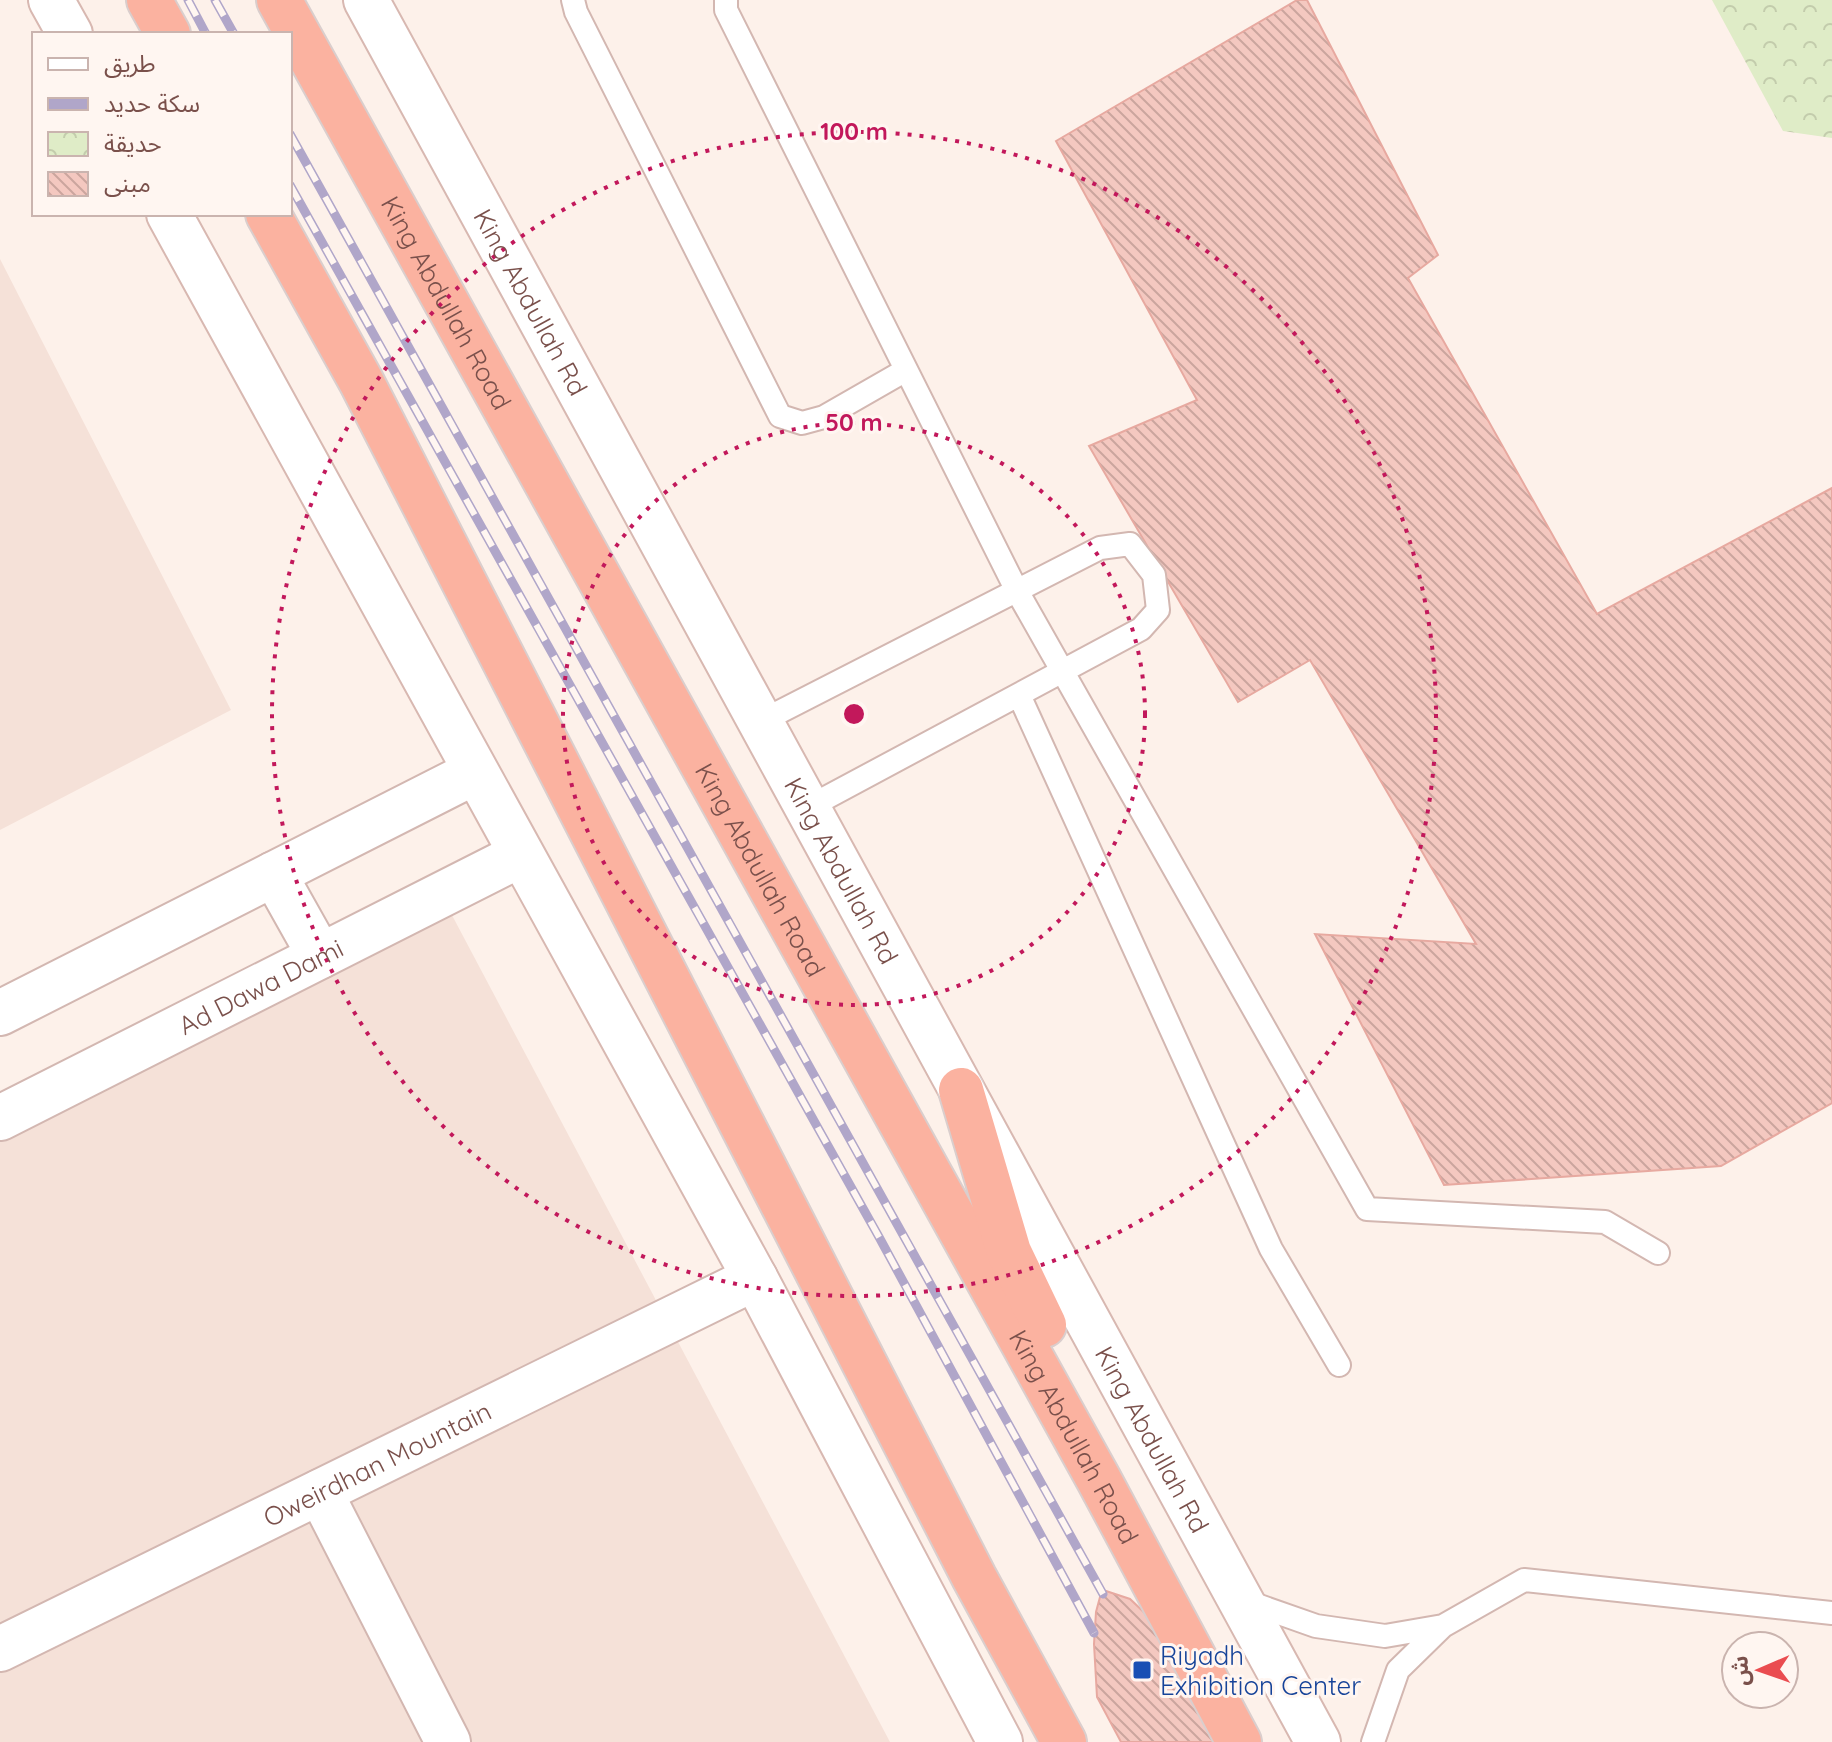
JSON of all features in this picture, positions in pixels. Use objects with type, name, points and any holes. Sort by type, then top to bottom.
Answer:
[{"type":"highway","points":[[149,0],[167,32]]},
{"type":"highway","name":"King Abdullah Road","points":[[279,0],[1099,1480],[1239,1742]]},
{"type":"highway","points":[[269,216],[361,381],[974,1577],[1064,1742]]},
{"type":"highway","points":[[961,1090],[1009,1252],[1090,1420],[1099,1480]]},
{"type":"main road","points":[[51,0],[69,32]]},
{"type":"main road","name":"King Abdullah Rd","points":[[366,0],[1318,1742]]},
{"type":"main road","points":[[170,216],[755,1278],[1000,1742]]},
{"type":"main road","points":[[0,1013],[475,772]]},
{"type":"main road","name":"Ad Dawa Dami","points":[[0,1118],[520,855]]},
{"type":"main road","points":[[274,874],[320,956]]},
{"type":"main road","name":"Oweirdhan Mountain","points":[[0,1649],[755,1278]]},
{"type":"main road","points":[[320,1492],[448,1742]]},
{"type":"lane","points":[[573,0],[576,12],[780,416],[802,423],[824,417],[906,370]]},
{"type":"lane","points":[[726,0],[726,10],[1017,591],[1367,1209],[1605,1222],[1658,1253]]},
{"type":"lane","points":[[760,722],[1100,548],[1130,544],[1154,575],[1158,610],[1141,629],[807,808]]},
{"type":"lane","points":[[1019,695],[1271,1249],[1339,1365]]},
{"type":"lane","points":[[1373,1742],[1398,1670],[1443,1626],[1524,1580],[1832,1613]]},
{"type":"lane","points":[[1240,1599],[1316,1626],[1385,1636],[1443,1626]]},
{"type":"shaded area","points":[[0,259],[231,710],[0,830]]},
{"type":"shaded area","points":[[445,902],[890,1742],[0,1742],[0,1132]]},
{"type":"green space","points":[[1712,0],[1832,0],[1832,138],[1783,131]]},
{"type":"building","points":[[1297,0],[1307,0],[1438,255],[1408,278],[1597,614],[1832,488],[1832,1103],[1721,1166],[1444,1185],[1315,934],[1476,944],[1310,660],[1238,702],[1089,446],[1197,400],[1056,141]]},
{"type":"building","name":"Riyadh Exhibition Center","points":[[1106,1591],[1130,1599],[1148,1616],[1228,1742],[1121,1742],[1097,1697],[1096,1612],[1100,1597]]},
{"type":"railway","points":[[188,0],[205,32]]},
{"type":"railway","points":[[215,0],[233,32]]},
{"type":"railway","points":[[292,138],[1103,1594]]},
{"type":"railway","points":[[292,189],[879,1237],[1094,1633]]},
{"type":"place","name":"Riyadh Exhibition Center","points":[[1142,1670]]}]
